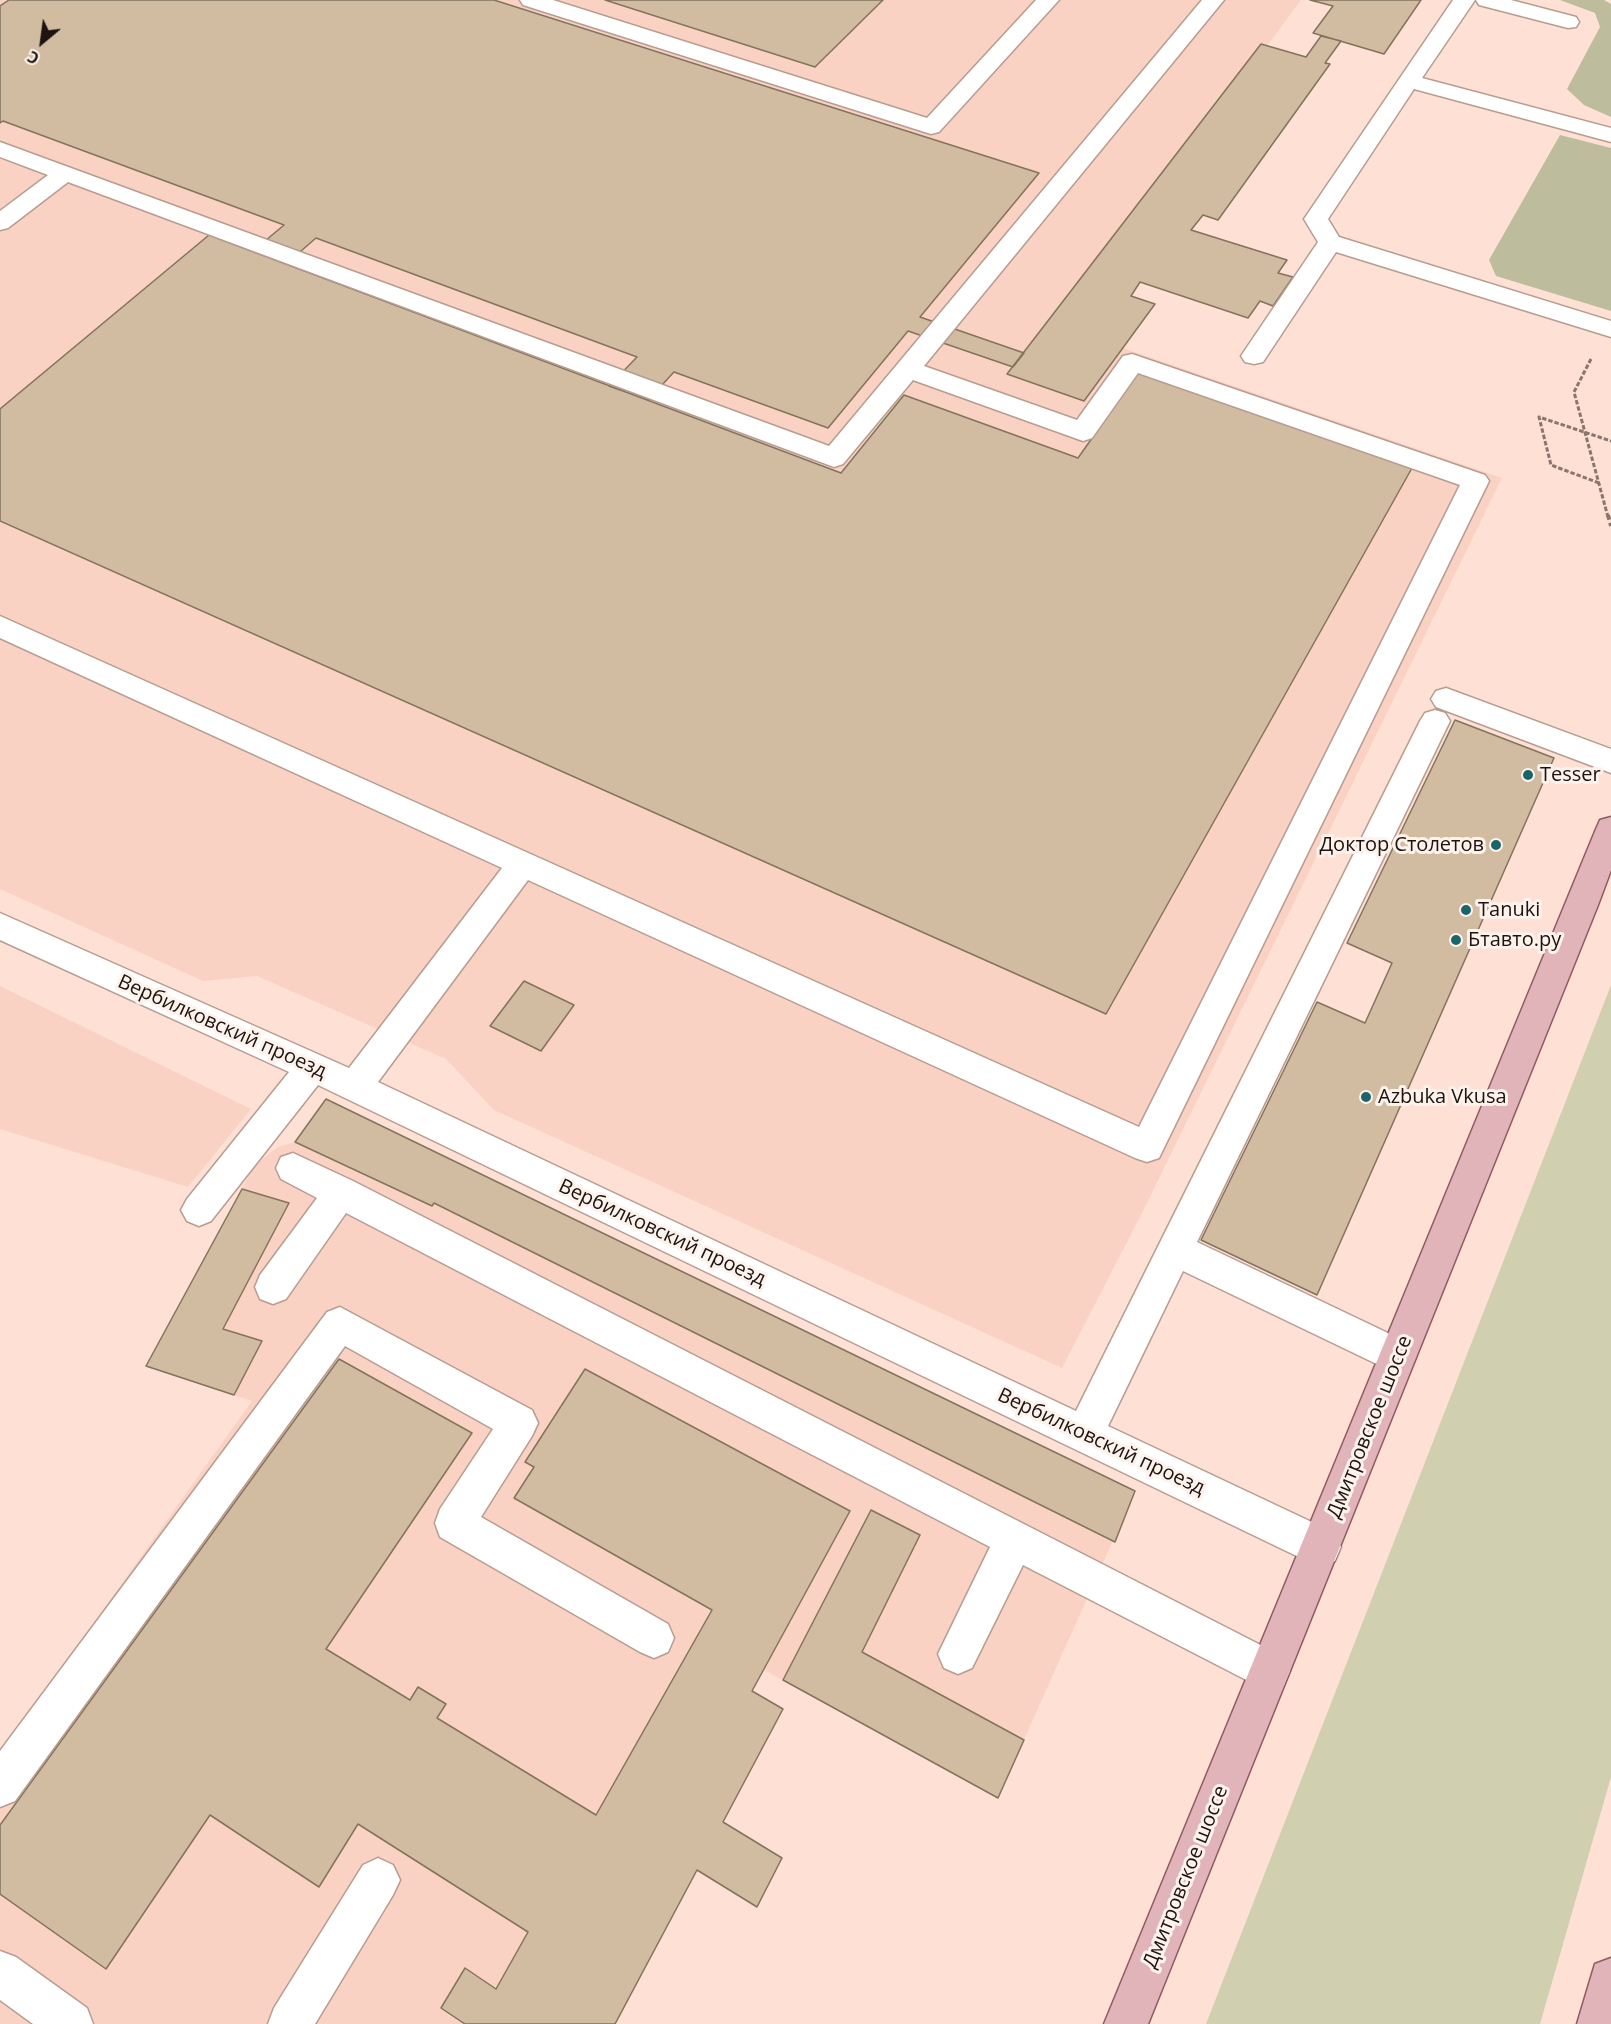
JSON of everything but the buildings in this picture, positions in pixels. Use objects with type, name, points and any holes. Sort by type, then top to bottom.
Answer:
[{"type":"main road","name":"Дмитровское шоссе","points":[[1126,2024],[1611,829]]},
{"type":"main road","points":[[1599,2024],[1611,1980]]},
{"type":"street","points":[[531,0],[931,127],[1048,0]]},
{"type":"street","points":[[0,150],[834,458],[1214,0]]},
{"type":"street","points":[[1464,0],[1316,219],[1330,242],[1609,329]]},
{"type":"street","points":[[1487,0],[1568,22]]},
{"type":"street","points":[[1409,81],[1611,135]]},
{"type":"street","points":[[0,223],[64,173]]},
{"type":"street","points":[[1254,356],[1330,242]]},
{"type":"street","points":[[0,626],[1147,1147],[1476,480],[1132,362],[1083,432],[908,369]]},
{"type":"street","points":[[1084,1434],[1440,710],[1611,761]]},
{"type":"street","points":[[355,1087],[523,863]]},
{"type":"street","name":"Вербилковский проезд","points":[[0,926],[313,1067],[1321,1547]]},
{"type":"street","points":[[199,1210],[313,1067]]},
{"type":"street","points":[[293,1168],[1270,1671]]},
{"type":"street","points":[[273,1287],[341,1192]]},
{"type":"street","points":[[1174,1249],[1398,1356]]},
{"type":"street","points":[[0,1786],[340,1324],[519,1423],[454,1522],[654,1638]]},
{"type":"street","points":[[958,1654],[1015,1539]]},
{"type":"street","points":[[290,2024],[378,1880]]},
{"type":"street","points":[[0,1973],[51,2018]]},
{"type":"path","points":[[1609,329],[1574,392],[1611,526]]},
{"type":"path","points":[[1599,483],[1551,465],[1539,417],[1611,441]]},
{"type":"shaded area","points":[[0,0],[1301,0],[1267,46],[1305,57],[1321,36],[1341,41],[1326,62],[1330,64],[1218,220],[1203,215],[1192,229],[1287,260],[1279,273],[1293,277],[1273,306],[1260,301],[1248,318],[1140,283],[1131,296],[1155,304],[1123,348],[1502,478],[1142,1213],[1062,1368],[494,1110],[446,1059],[257,976],[203,981],[0,889]]},
{"type":"shaded area","points":[[0,986],[251,1109],[188,1187],[0,1129]]},
{"type":"shaded area","points":[[326,1099],[1135,1491],[998,1798],[764,1670],[752,1691],[783,1709],[723,1822],[782,1858],[757,1907],[697,1870],[615,2024],[0,2024],[0,1754],[252,1401],[146,1366],[251,1172],[262,1159],[278,1147],[295,1142]]},
{"type":"green space","points":[[1560,0],[1604,0],[1611,4],[1611,117],[1584,105],[1567,89],[1600,27],[1595,13]]},
{"type":"green space","points":[[1560,135],[1611,148],[1611,311],[1496,276],[1489,260]]},
{"type":"green space","points":[[1611,985],[1611,1777],[1540,2024],[1206,2024]]},
{"type":"place","name":"Tesser","points":[[1528,775]]},
{"type":"place","name":"Доктор Столетов","points":[[1496,845]]},
{"type":"place","name":"Tanuki","points":[[1466,910]]},
{"type":"place","name":"Бтавто.ру","points":[[1456,940]]},
{"type":"place","name":"Azbuka Vkusa","points":[[1366,1097]]}]
